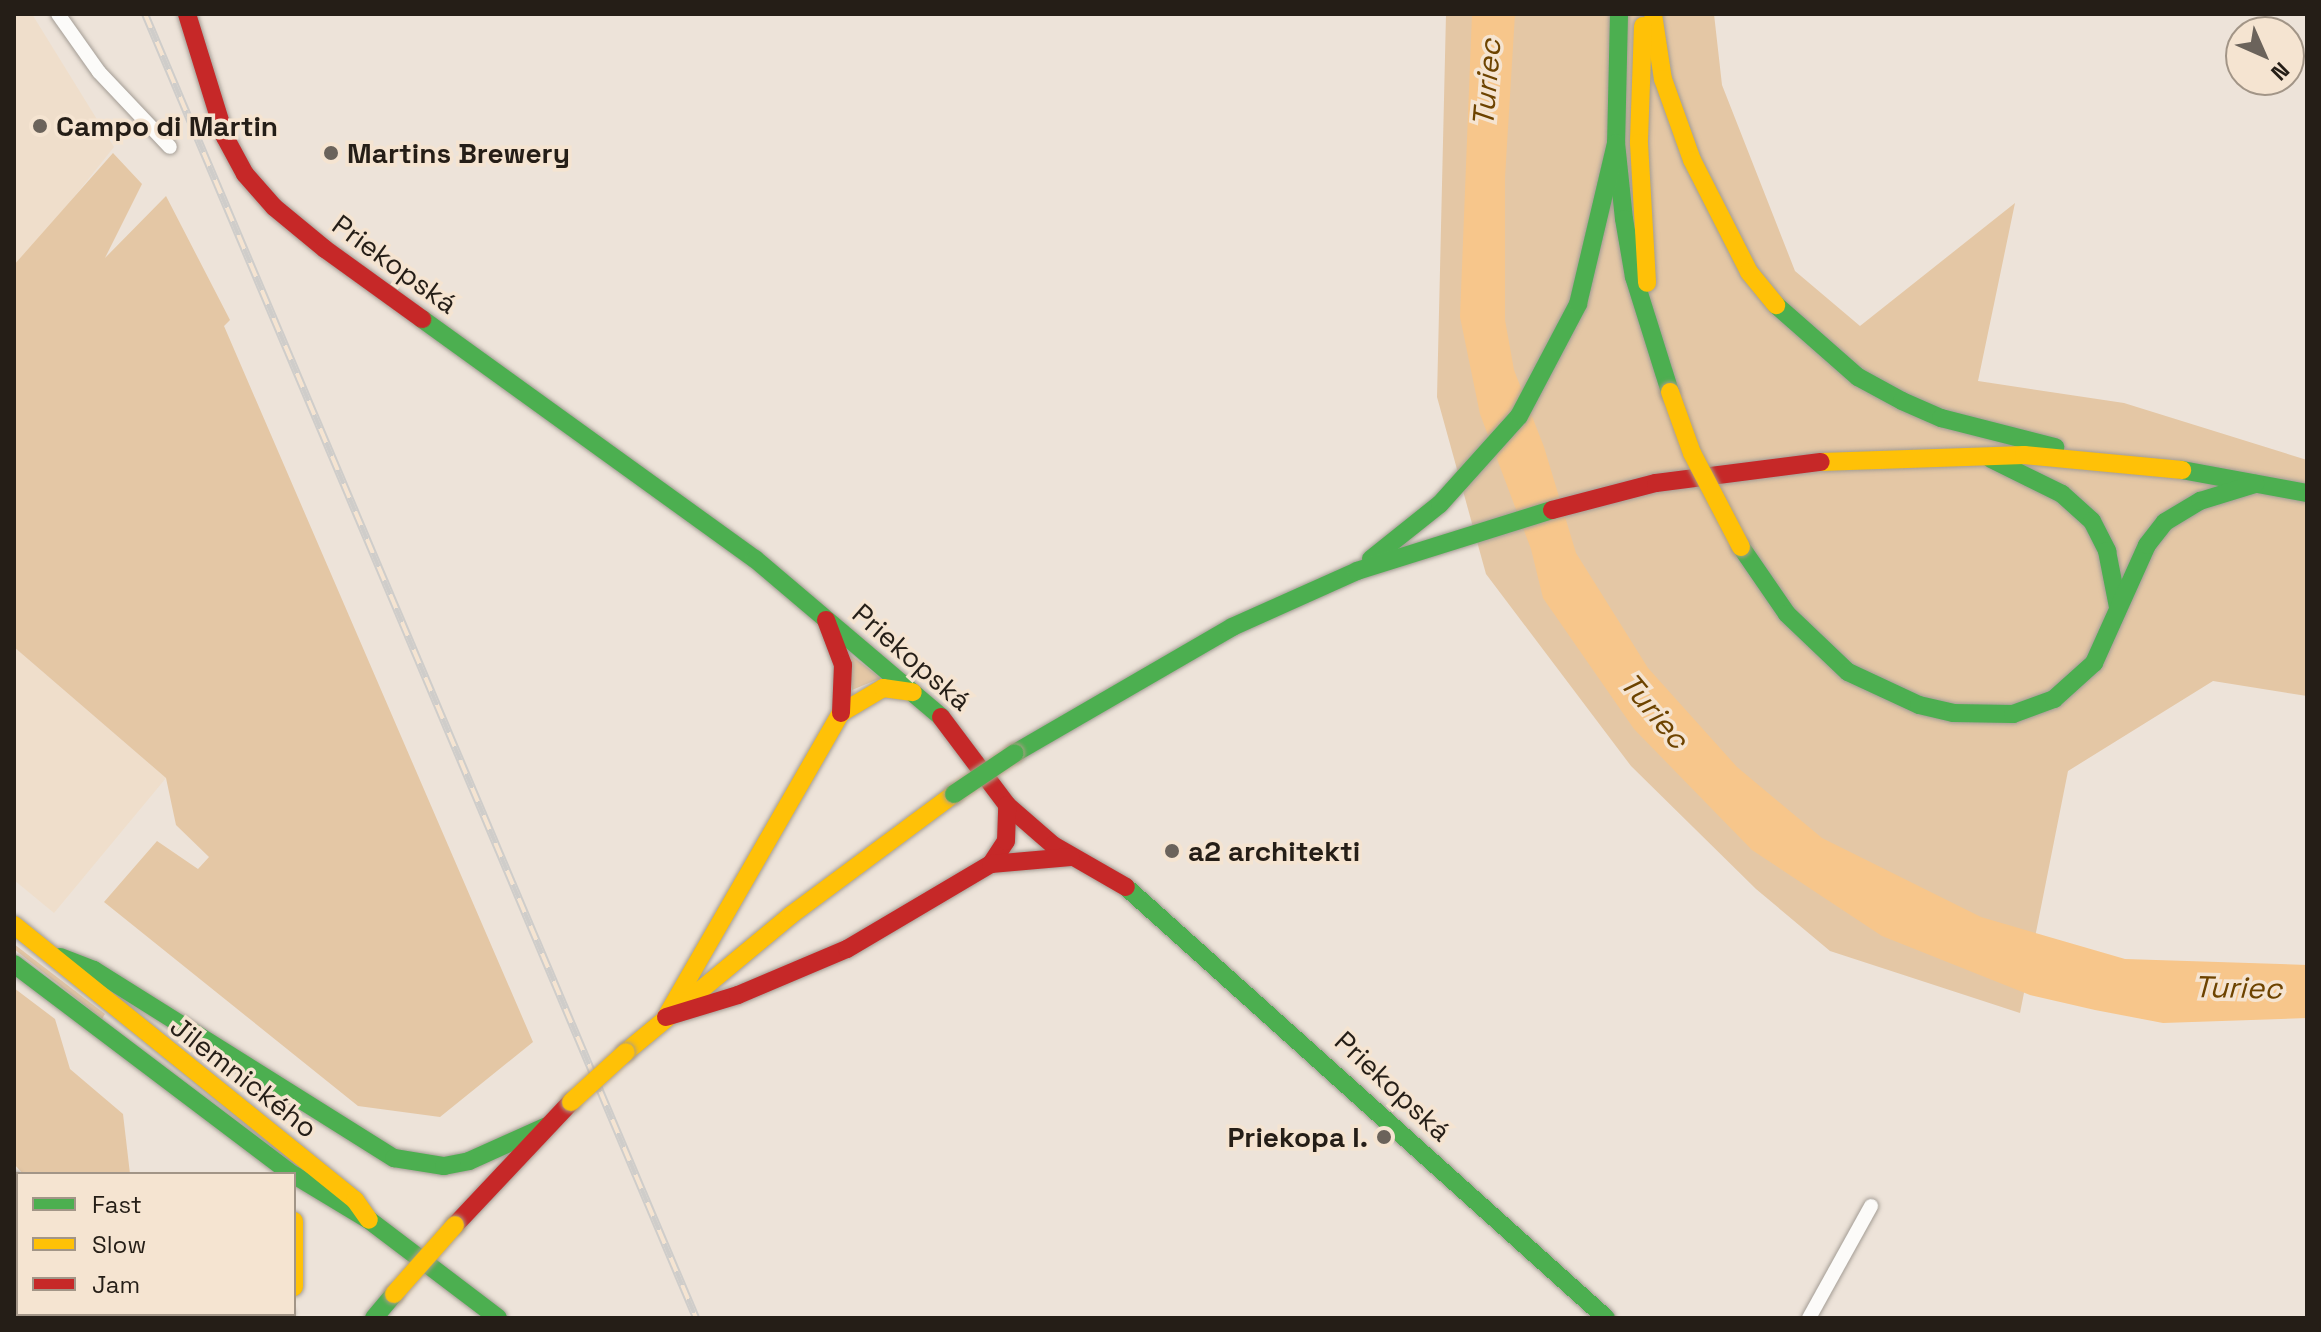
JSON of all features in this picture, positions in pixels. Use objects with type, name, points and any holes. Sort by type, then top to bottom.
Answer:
[{"type":"main road","name":"Priekopská","points":[[187,14],[225,137],[258,191],[296,227],[670,495],[913,692],[957,733],[1007,805],[1071,857],[1121,883],[1163,916],[1606,1318]]},
{"type":"main road","points":[[1619,14],[1616,143],[1634,277],[1648,313],[1670,392],[1692,453],[1741,547],[1787,614],[1848,672],[1883,690],[1953,713],[2013,714],[2054,699],[2094,663],[2110,637],[2118,607],[2147,545],[2165,522],[2200,501],[2260,483]]},
{"type":"main road","points":[[1643,14],[1639,143],[1648,313]]},
{"type":"main road","points":[[1653,14],[1663,79],[1692,160],[1749,272],[1782,313],[1858,377],[1941,418],[2106,460],[2307,493]]},
{"type":"main road","points":[[1357,571],[1440,504],[1519,416],[1550,364],[1592,260],[1616,143]]},
{"type":"main road","points":[[1983,455],[2055,490],[2092,521],[2107,551],[2118,607]]},
{"type":"main road","points":[[374,1318],[455,1225],[571,1102],[666,1017],[821,891],[1015,753],[1219,634],[1357,571],[1487,527],[1606,494],[1777,464],[1983,455],[2106,460]]},
{"type":"main road","points":[[666,1017],[841,713],[843,665],[826,620]]},
{"type":"main road","points":[[841,713],[883,688],[913,692]]},
{"type":"main road","points":[[991,864],[1006,841],[1007,805]]},
{"type":"main road","points":[[666,1017],[738,995],[847,949],[991,864],[1071,857]]},
{"type":"main road","name":"Jilemnického","points":[[14,925],[60,957],[125,1019],[355,1200],[369,1220]]},
{"type":"main road","points":[[60,957],[94,970],[394,1158],[444,1166],[469,1161],[547,1126]]},
{"type":"main road","name":"Jilemnického","points":[[14,964],[289,1172]]},
{"type":"main road","points":[[259,1151],[271,1172]]},
{"type":"main road","name":"Jilemnického","points":[[296,1177],[369,1220]]},
{"type":"main road","points":[[369,1220],[498,1318]]},
{"type":"street","points":[[58,14],[99,72],[170,147]]},
{"type":"street","points":[[1809,1318],[1871,1206]]},
{"type":"shaded area","name":"Campo di Martin","points":[[14,14],[32,14],[114,147],[14,272]]},
{"type":"shaded area","points":[[1446,14],[1714,14],[1722,85],[1795,271],[1860,326],[2015,203],[1978,381],[2124,403],[2307,460],[2307,696],[2213,681],[2068,771],[2020,1013],[1830,951],[1756,889],[1631,766],[1486,574],[1437,397]]},
{"type":"shaded area","points":[[113,153],[142,184],[105,258],[166,196],[230,320],[224,326],[533,1042],[440,1117],[358,1106],[104,902],[157,841],[198,869],[209,857],[176,825],[166,778],[14,647],[14,265]]},
{"type":"shaded area","points":[[14,647],[166,778],[54,913],[14,880]]},
{"type":"shaded area","points":[[848,653],[881,678],[852,690]]},
{"type":"shaded area","points":[[14,944],[105,1014],[102,1019],[14,949]]},
{"type":"shaded area","points":[[14,988],[55,1019],[70,1069],[123,1114],[130,1172],[21,1172],[14,1164]]},
{"type":"shaded area","points":[[14,1207],[16,1316],[67,1316],[14,1318]]},
{"type":"water","name":"Turiec","points":[[1472,14],[1515,14],[1505,177],[1505,320],[1514,370],[1544,447],[1576,553],[1648,668],[1737,767],[1822,838],[1981,917],[2125,959],[2307,965],[2307,1018],[2163,1023],[2095,1010],[2030,995],[1882,936],[1752,850],[1634,729],[1543,598],[1531,549],[1480,414],[1460,317]]},
{"type":"railway","points":[[145,14],[696,1318]]},
{"type":"traffic: fast","points":[[1619,14],[1616,143],[1624,219],[1634,277],[1670,392]]},
{"type":"traffic: fast","points":[[1371,559],[1440,504],[1519,416],[1578,304],[1616,143]]},
{"type":"traffic: fast","points":[[1776,305],[1858,377],[1902,401],[1941,418],[2055,447]]},
{"type":"traffic: fast","points":[[422,319],[755,559],[941,717]]},
{"type":"traffic: fast","points":[[1991,459],[2062,494],[2092,521],[2107,551],[2118,607]]},
{"type":"traffic: fast","points":[[2182,470],[2307,493]]},
{"type":"traffic: fast","points":[[1741,547],[1787,614],[1848,672],[1919,705],[1953,713],[2013,714],[2054,699],[2094,663],[2147,545],[2165,522],[2200,501],[2255,484]]},
{"type":"traffic: fast","points":[[1015,753],[1232,627],[1357,571],[1552,510]]},
{"type":"traffic: fast","points":[[954,794],[1015,753]]},
{"type":"traffic: fast","points":[[1126,887],[1606,1318]]},
{"type":"traffic: fast","points":[[60,957],[94,970],[394,1158],[444,1166],[469,1161],[547,1126]]},
{"type":"traffic: fast","points":[[14,964],[289,1172]]},
{"type":"traffic: fast","points":[[296,1176],[369,1220],[498,1318]]},
{"type":"traffic: fast","points":[[374,1318],[394,1294]]},
{"type":"traffic: slow","points":[[1653,14],[1663,79],[1692,160],[1749,272],[1776,305]]},
{"type":"traffic: slow","points":[[1643,26],[1639,143],[1647,283]]},
{"type":"traffic: slow","points":[[1670,392],[1692,453],[1741,547]]},
{"type":"traffic: slow","points":[[1821,462],[2024,455],[2182,470]]},
{"type":"traffic: slow","points":[[666,1017],[841,713],[883,688],[913,692]]},
{"type":"traffic: slow","points":[[626,1052],[791,915],[954,794]]},
{"type":"traffic: slow","points":[[14,925],[355,1200],[369,1220]]},
{"type":"traffic: slow","points":[[571,1102],[626,1052]]},
{"type":"traffic: slow","points":[[394,1294],[455,1225]]},
{"type":"traffic: jam","points":[[187,14],[225,137],[245,174],[274,207],[325,249],[422,319]]},
{"type":"traffic: jam","points":[[1552,510],[1656,483],[1821,462]]},
{"type":"traffic: jam","points":[[826,620],[843,665],[841,713]]},
{"type":"traffic: jam","points":[[941,717],[1007,805],[1053,845],[1126,887]]},
{"type":"traffic: jam","points":[[991,864],[1006,841],[1007,805]]},
{"type":"traffic: jam","points":[[666,1017],[738,995],[847,949],[991,864],[1071,857]]},
{"type":"traffic: jam","points":[[455,1225],[571,1102]]},
{"type":"place","name":"Campo di Martin","points":[[40,126]]},
{"type":"place","name":"Martins Brewery","points":[[331,153]]},
{"type":"place","name":"a2 architekti","points":[[1172,851]]},
{"type":"place","name":"Priekopa I.","points":[[1384,1137]]}]
